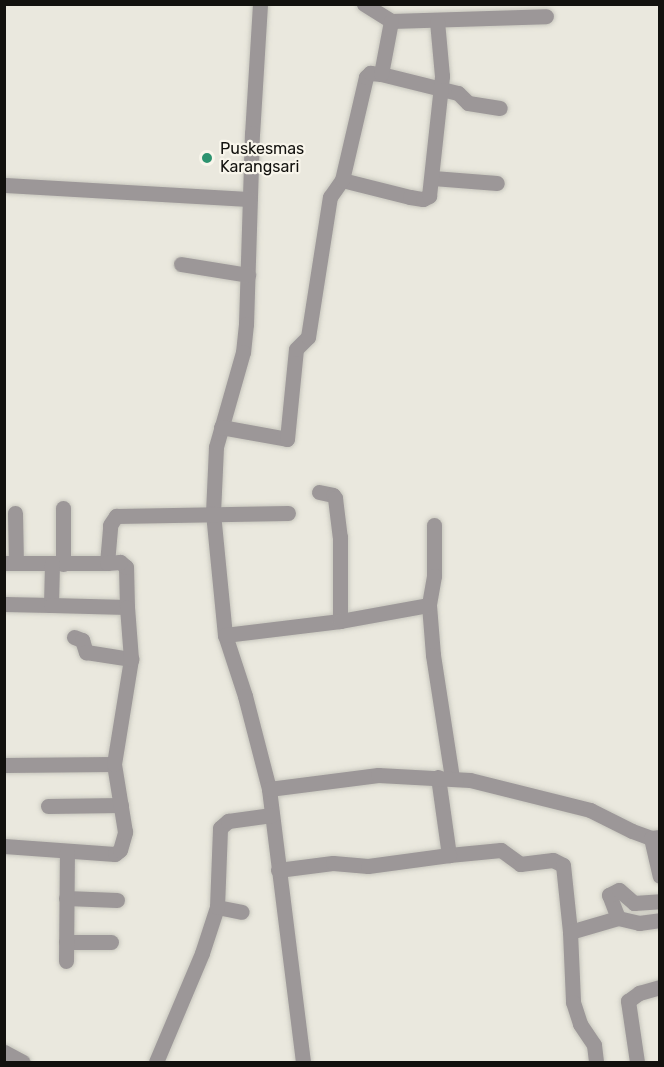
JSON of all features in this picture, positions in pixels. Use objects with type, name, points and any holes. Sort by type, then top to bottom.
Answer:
[{"type":"street","points":[[260,4],[243,352],[216,447],[213,513],[225,635],[269,789],[303,1062]]},
{"type":"street","points":[[368,7],[391,21],[546,16]]},
{"type":"street","points":[[381,74],[391,21]]},
{"type":"street","points":[[342,180],[423,199],[429,196],[433,178],[441,89],[437,21]]},
{"type":"street","points":[[221,427],[287,439],[296,349],[308,336],[330,197],[342,180],[366,77],[373,72],[458,93],[468,103],[500,108]]},
{"type":"street","points":[[433,178],[497,183]]},
{"type":"street","points":[[4,185],[250,199]]},
{"type":"street","points":[[181,264],[248,275]]},
{"type":"street","points":[[319,492],[333,495],[335,498],[340,537],[340,621]]},
{"type":"street","points":[[51,605],[63,508]]},
{"type":"street","points":[[4,846],[115,854],[120,850],[125,832],[114,764],[131,659],[126,567],[120,562],[10,563],[15,513]]},
{"type":"street","points":[[107,563],[110,525],[116,516],[288,513]]},
{"type":"street","points":[[434,525],[434,576],[429,605],[445,778],[449,855]]},
{"type":"street","points":[[4,604],[127,607]]},
{"type":"street","points":[[225,635],[340,621],[429,605]]},
{"type":"street","points":[[74,637],[82,640],[86,652],[131,659]]},
{"type":"street","points":[[4,765],[114,764]]},
{"type":"street","points":[[269,789],[378,775],[470,780],[590,810],[655,838],[660,876]]},
{"type":"street","points":[[48,806],[121,805]]},
{"type":"street","points":[[156,1062],[202,953],[217,907],[220,828],[228,821],[272,816]]},
{"type":"street","points":[[278,870],[333,863],[368,866],[501,850],[518,863],[553,860],[562,865],[570,932],[573,1002],[580,1024],[594,1045],[596,1062]]},
{"type":"street","points":[[66,962],[67,852]]},
{"type":"street","points":[[618,918],[609,895],[619,890],[634,903],[660,901]]},
{"type":"street","points":[[66,898],[117,900]]},
{"type":"street","points":[[217,907],[242,912]]},
{"type":"street","points":[[570,932],[618,918],[639,923],[660,920]]},
{"type":"street","points":[[66,942],[111,942]]},
{"type":"street","points":[[637,1062],[628,1001],[639,993],[660,987]]},
{"type":"street","points":[[4,1052],[23,1062]]},
{"type":"place","name":"Puskesmas Karangsari","points":[[207,158]]}]
